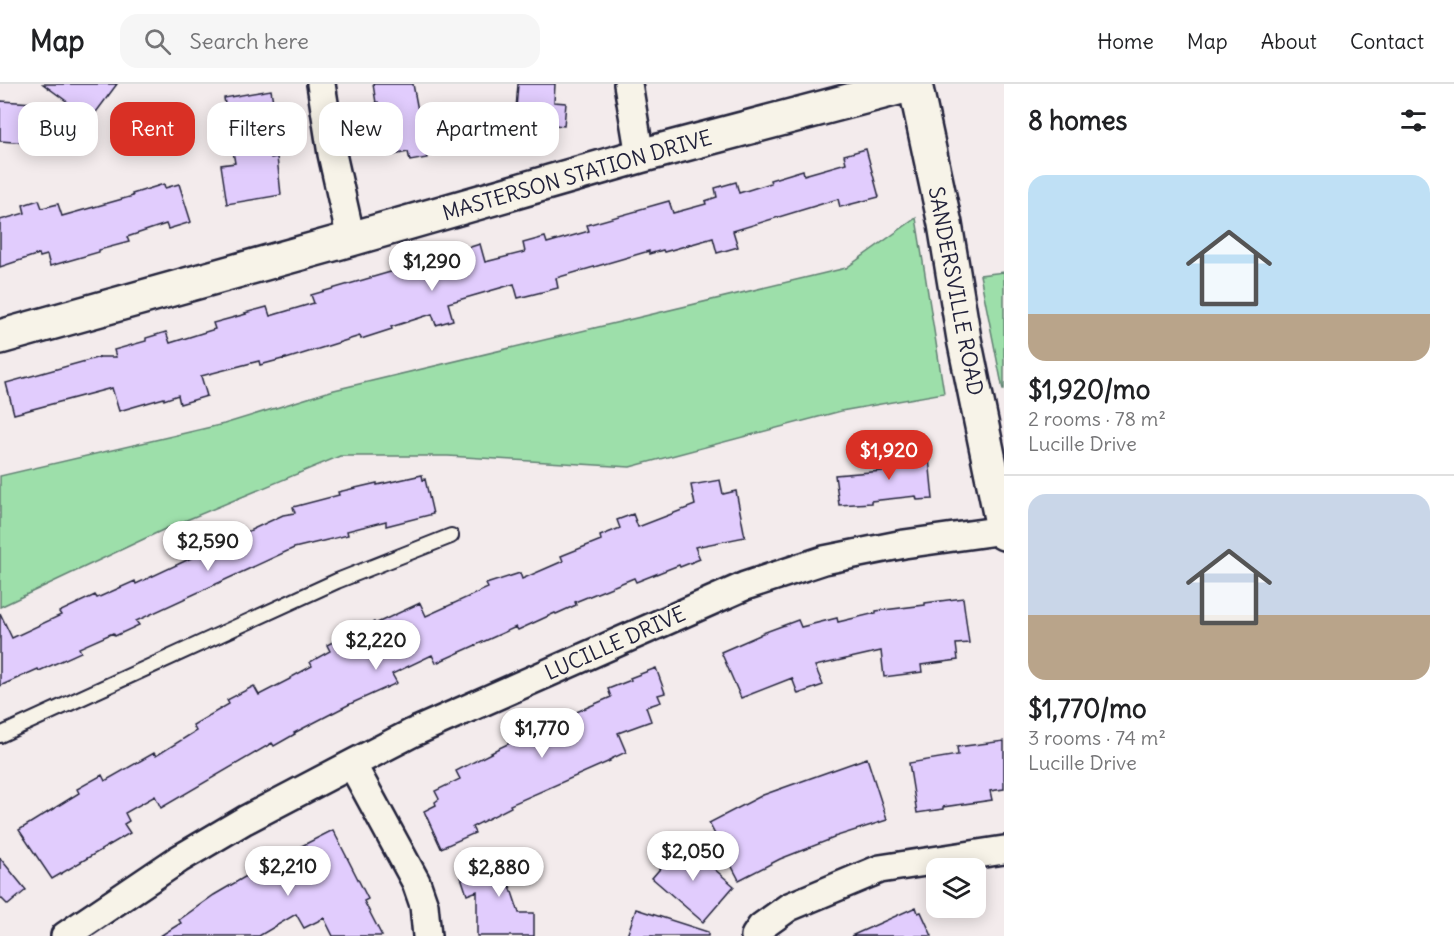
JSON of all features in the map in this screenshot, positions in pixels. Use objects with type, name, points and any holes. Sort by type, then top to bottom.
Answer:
[{"type":"street","points":[[321,84],[332,154],[351,239]]},
{"type":"street","points":[[628,84],[640,156]]},
{"type":"street","name":"MASTERSON STATION DRIVE","points":[[0,337],[640,156],[914,84]]},
{"type":"street","name":"SANDERSVILLE ROAD","points":[[914,84],[945,224],[964,339],[1004,531]]},
{"type":"street","name":"LUCILLE DRIVE","points":[[65,936],[188,854],[245,820],[352,764],[423,729],[745,586],[824,560],[904,544],[1004,531]]},
{"type":"street","points":[[352,764],[416,882],[424,905],[427,936]]},
{"type":"street","points":[[755,936],[761,927],[789,906],[880,869],[1004,850]]},
{"type":"lane","points":[[0,735],[337,580],[451,536]]},
{"type":"green space","points":[[916,218],[944,393],[841,411],[630,467],[448,456],[340,456],[165,529],[0,607],[0,476],[224,424],[334,390],[846,268]]},
{"type":"green space","points":[[1004,272],[1004,390],[1003,390],[980,275]]},
{"type":"building","points":[[43,84],[117,84],[98,110],[98,102],[68,102]]},
{"type":"building","points":[[373,84],[413,84],[416,102],[415,156],[427,156],[427,158],[410,161],[408,152],[403,153],[403,102],[376,102]]},
{"type":"building","points":[[518,84],[555,84],[554,102],[517,102]]},
{"type":"building","points":[[271,90],[273,102],[225,102],[224,98]]},
{"type":"building","points":[[0,101],[18,102],[18,142],[0,141]]},
{"type":"building","points":[[559,102],[566,103],[564,126],[559,125]]},
{"type":"building","points":[[866,149],[879,197],[840,207],[838,199],[733,231],[738,247],[717,253],[713,238],[664,252],[663,250],[649,254],[649,251],[556,278],[558,288],[518,298],[514,284],[448,303],[453,320],[436,325],[432,314],[361,339],[360,336],[286,359],[260,365],[259,361],[201,376],[207,396],[180,404],[178,395],[119,411],[112,388],[14,414],[6,383],[100,357],[116,357],[114,350],[146,341],[146,338],[166,332],[170,343],[215,329],[213,323],[267,307],[270,316],[314,303],[311,295],[480,244],[485,262],[525,252],[523,243],[545,237],[547,243],[589,231],[587,225],[669,201],[673,213],[706,204],[705,201],[717,197],[715,188],[736,182],[739,193],[803,170],[804,175],[846,163],[844,155]]},
{"type":"building","points":[[234,156],[277,157],[281,195],[227,204],[221,165],[235,163]]},
{"type":"building","points":[[164,184],[165,188],[179,184],[191,222],[168,229],[166,224],[127,237],[129,242],[50,266],[47,255],[40,257],[39,254],[0,267],[0,220],[25,213],[23,205],[39,200],[42,208],[58,204],[62,216],[133,196],[132,194]]},
{"type":"building","points":[[928,448],[933,499],[917,500],[916,496],[839,505],[835,475],[894,470],[892,452]]},
{"type":"building","points":[[422,475],[423,480],[425,479],[433,514],[386,526],[386,521],[347,531],[348,535],[294,548],[136,621],[139,625],[115,636],[113,633],[79,648],[81,652],[0,686],[0,613],[12,638],[61,615],[59,612],[95,595],[97,598],[135,581],[136,584],[283,515],[295,513],[293,507],[339,495],[338,492]]},
{"type":"building","points":[[720,480],[723,494],[736,491],[745,537],[695,547],[700,559],[636,582],[634,578],[575,602],[576,605],[556,614],[518,630],[516,627],[436,663],[432,655],[392,674],[397,683],[350,704],[274,746],[272,743],[161,808],[155,796],[125,813],[129,821],[124,824],[130,833],[52,879],[19,830],[79,793],[77,789],[102,775],[105,781],[154,753],[156,756],[196,731],[193,725],[229,704],[227,700],[254,686],[259,695],[312,666],[310,662],[330,651],[327,645],[351,632],[374,622],[375,624],[420,603],[426,616],[488,588],[486,584],[520,573],[522,579],[563,561],[561,556],[601,540],[600,536],[620,528],[617,520],[633,514],[638,527],[695,505],[691,485]]},
{"type":"building","points":[[963,598],[969,643],[956,644],[958,660],[921,665],[922,672],[884,677],[881,651],[815,666],[823,685],[798,694],[792,678],[741,698],[721,652],[798,620],[801,627],[837,618],[838,622],[876,613],[876,611]]},
{"type":"building","points":[[656,668],[665,693],[658,695],[661,702],[646,707],[651,721],[618,733],[626,752],[510,805],[511,807],[472,827],[475,833],[441,848],[424,811],[436,805],[435,802],[439,799],[435,791],[460,779],[456,771],[535,730],[611,697],[608,689]]},
{"type":"building","points":[[1004,741],[1004,789],[990,791],[992,800],[917,813],[909,763],[958,755],[957,747]]},
{"type":"building","points":[[867,758],[887,820],[834,837],[780,859],[739,880],[709,823],[763,795]]},
{"type":"building","points":[[333,830],[368,899],[364,901],[382,936],[333,936],[324,918],[304,928],[296,914],[259,936],[160,936],[181,923],[179,920],[214,895],[274,860]]},
{"type":"building","points":[[683,842],[734,886],[703,922],[652,878]]},
{"type":"building","points":[[525,851],[532,872],[508,880],[519,913],[534,913],[534,936],[477,936],[477,891],[467,895],[460,874]]},
{"type":"building","points":[[0,858],[26,890],[8,905],[0,897]]},
{"type":"building","points":[[916,907],[918,913],[921,912],[932,936],[851,936]]},
{"type":"building","points":[[636,909],[708,932],[708,936],[627,936]]}]
